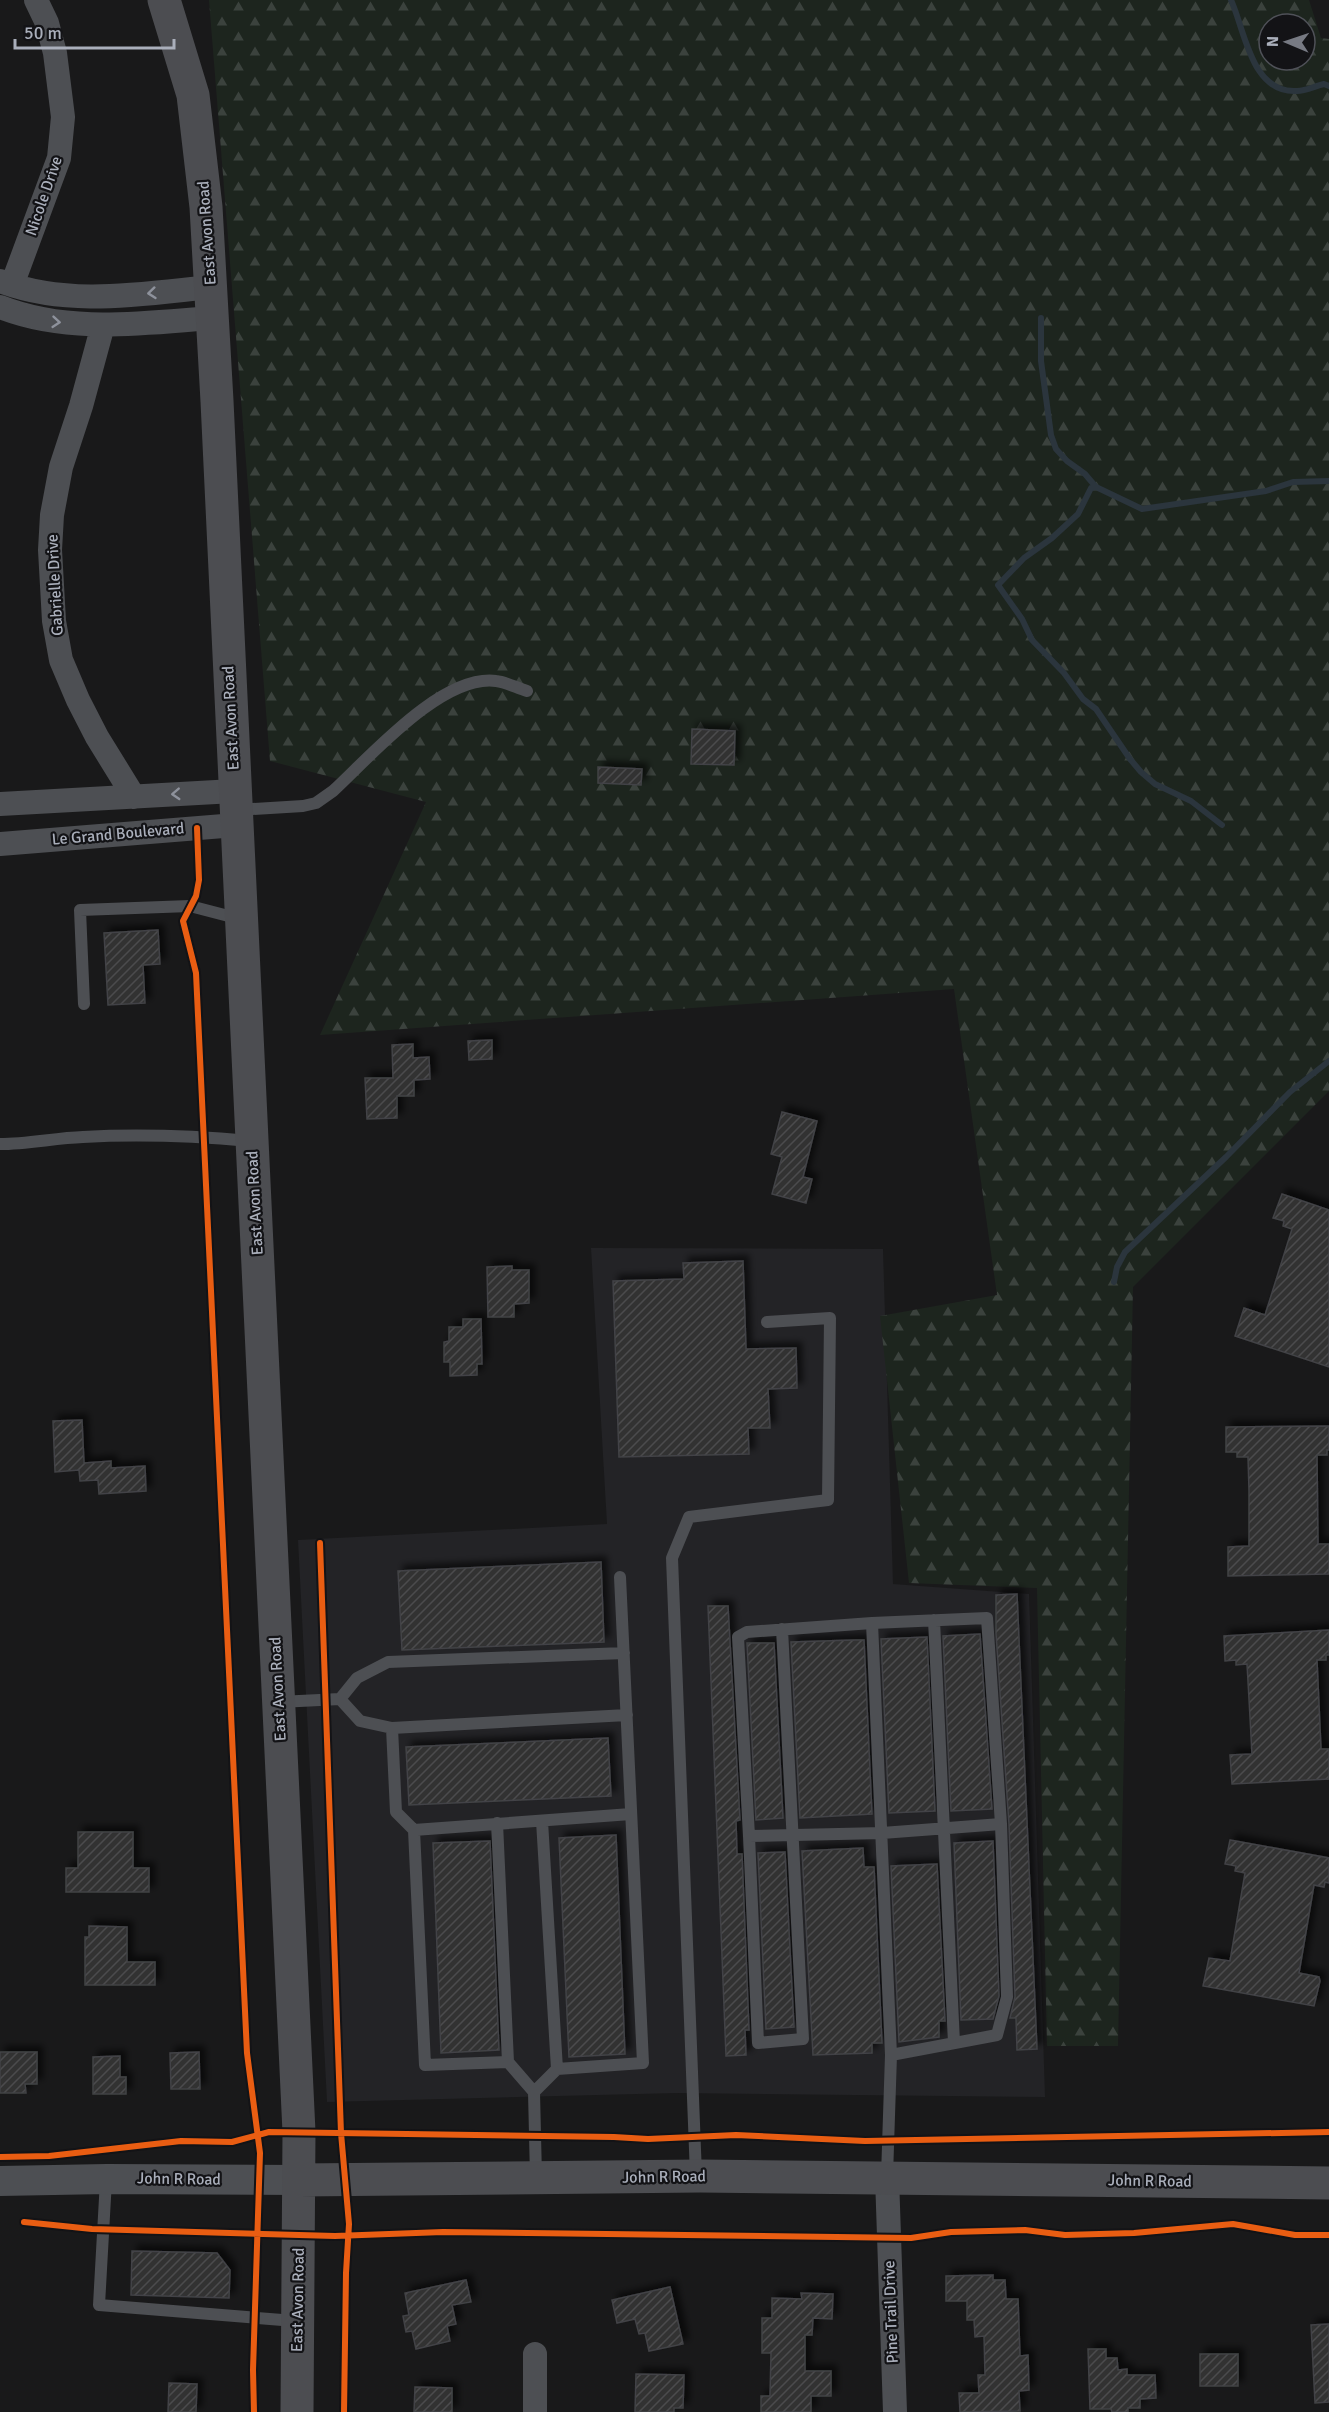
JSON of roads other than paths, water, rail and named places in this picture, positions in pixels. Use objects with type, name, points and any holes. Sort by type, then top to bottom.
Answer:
[{"type":"main road","name":"East Avon Road","points":[[164,0],[193,95],[206,207],[212,302],[299,2132],[297,2412]]},
{"type":"main road","name":"John R Road","points":[[299,2180],[696,2176],[1329,2183]]},
{"type":"street","name":"Nicole Drive","points":[[6,283],[59,158],[63,117],[56,53],[47,23],[36,0]]},
{"type":"street","points":[[6,283],[50,295],[212,302]]},
{"type":"street","points":[[0,307],[48,322],[103,325],[212,302]]},
{"type":"street","name":"Gabrielle Drive","points":[[103,325],[62,467],[52,515],[50,550],[54,621],[62,660],[78,700],[97,737],[134,797]]},
{"type":"street","points":[[0,804],[134,797],[235,809]]},
{"type":"street","name":"Le Grand Boulevard","points":[[0,844],[235,809]]},
{"type":"street","name":"Pine Trail Drive","points":[[887,2177],[895,2412]]},
{"type":"street","name":"John R Road","points":[[0,2181],[299,2180]]},
{"type":"street","points":[[535,2412],[536,2354]]},
{"type":"lane","points":[[235,809],[303,806],[316,803],[333,791],[434,700],[469,683],[495,681],[527,691]]},
{"type":"lane","points":[[84,1004],[80,910],[190,906],[240,919]]},
{"type":"lane","points":[[0,1144],[24,1144],[82,1137],[204,1137],[251,1141]]},
{"type":"lane","points":[[696,2176],[672,1558],[689,1517],[828,1500],[830,1318],[767,1322]]},
{"type":"lane","points":[[534,2092],[557,2069],[643,2063],[620,1577]]},
{"type":"lane","points":[[782,1629],[803,2039],[758,2043],[738,1637],[747,1632],[782,1629],[987,1618],[1001,1824],[1007,1997],[998,2035],[891,2055]]},
{"type":"lane","points":[[934,1620],[954,2043]]},
{"type":"lane","points":[[872,1623],[891,2055],[887,2177]]},
{"type":"lane","points":[[279,1702],[340,1699],[357,1678],[388,1662],[624,1653]]},
{"type":"lane","points":[[340,1699],[360,1721],[392,1728],[627,1715]]},
{"type":"lane","points":[[392,1728],[396,1812],[414,1830],[424,2065],[507,2062]]},
{"type":"lane","points":[[414,1830],[631,1814]]},
{"type":"lane","points":[[542,1821],[557,2069]]},
{"type":"lane","points":[[497,1823],[507,2062],[534,2092],[536,2178]]},
{"type":"lane","points":[[749,1836],[882,1833],[1001,1824]]},
{"type":"lane","points":[[106,2179],[99,2305],[297,2321]]},
{"type":"waterway","points":[[1231,0],[1252,58],[1269,82],[1282,89],[1297,91],[1324,84],[1329,86]]},
{"type":"waterway","points":[[1041,318],[1041,361],[1051,435],[1056,449],[1067,461],[1085,474],[1096,487],[1142,509],[1266,491],[1293,482],[1329,481]]},
{"type":"waterway","points":[[1096,487],[1091,488],[1078,514],[1052,538],[1024,558],[998,585],[1022,619],[1032,640],[1064,673],[1083,699],[1096,709],[1141,772],[1155,784],[1191,801],[1222,825]]},
{"type":"waterway","points":[[1114,1282],[1117,1267],[1125,1252],[1226,1157],[1290,1092],[1329,1061]]}]
